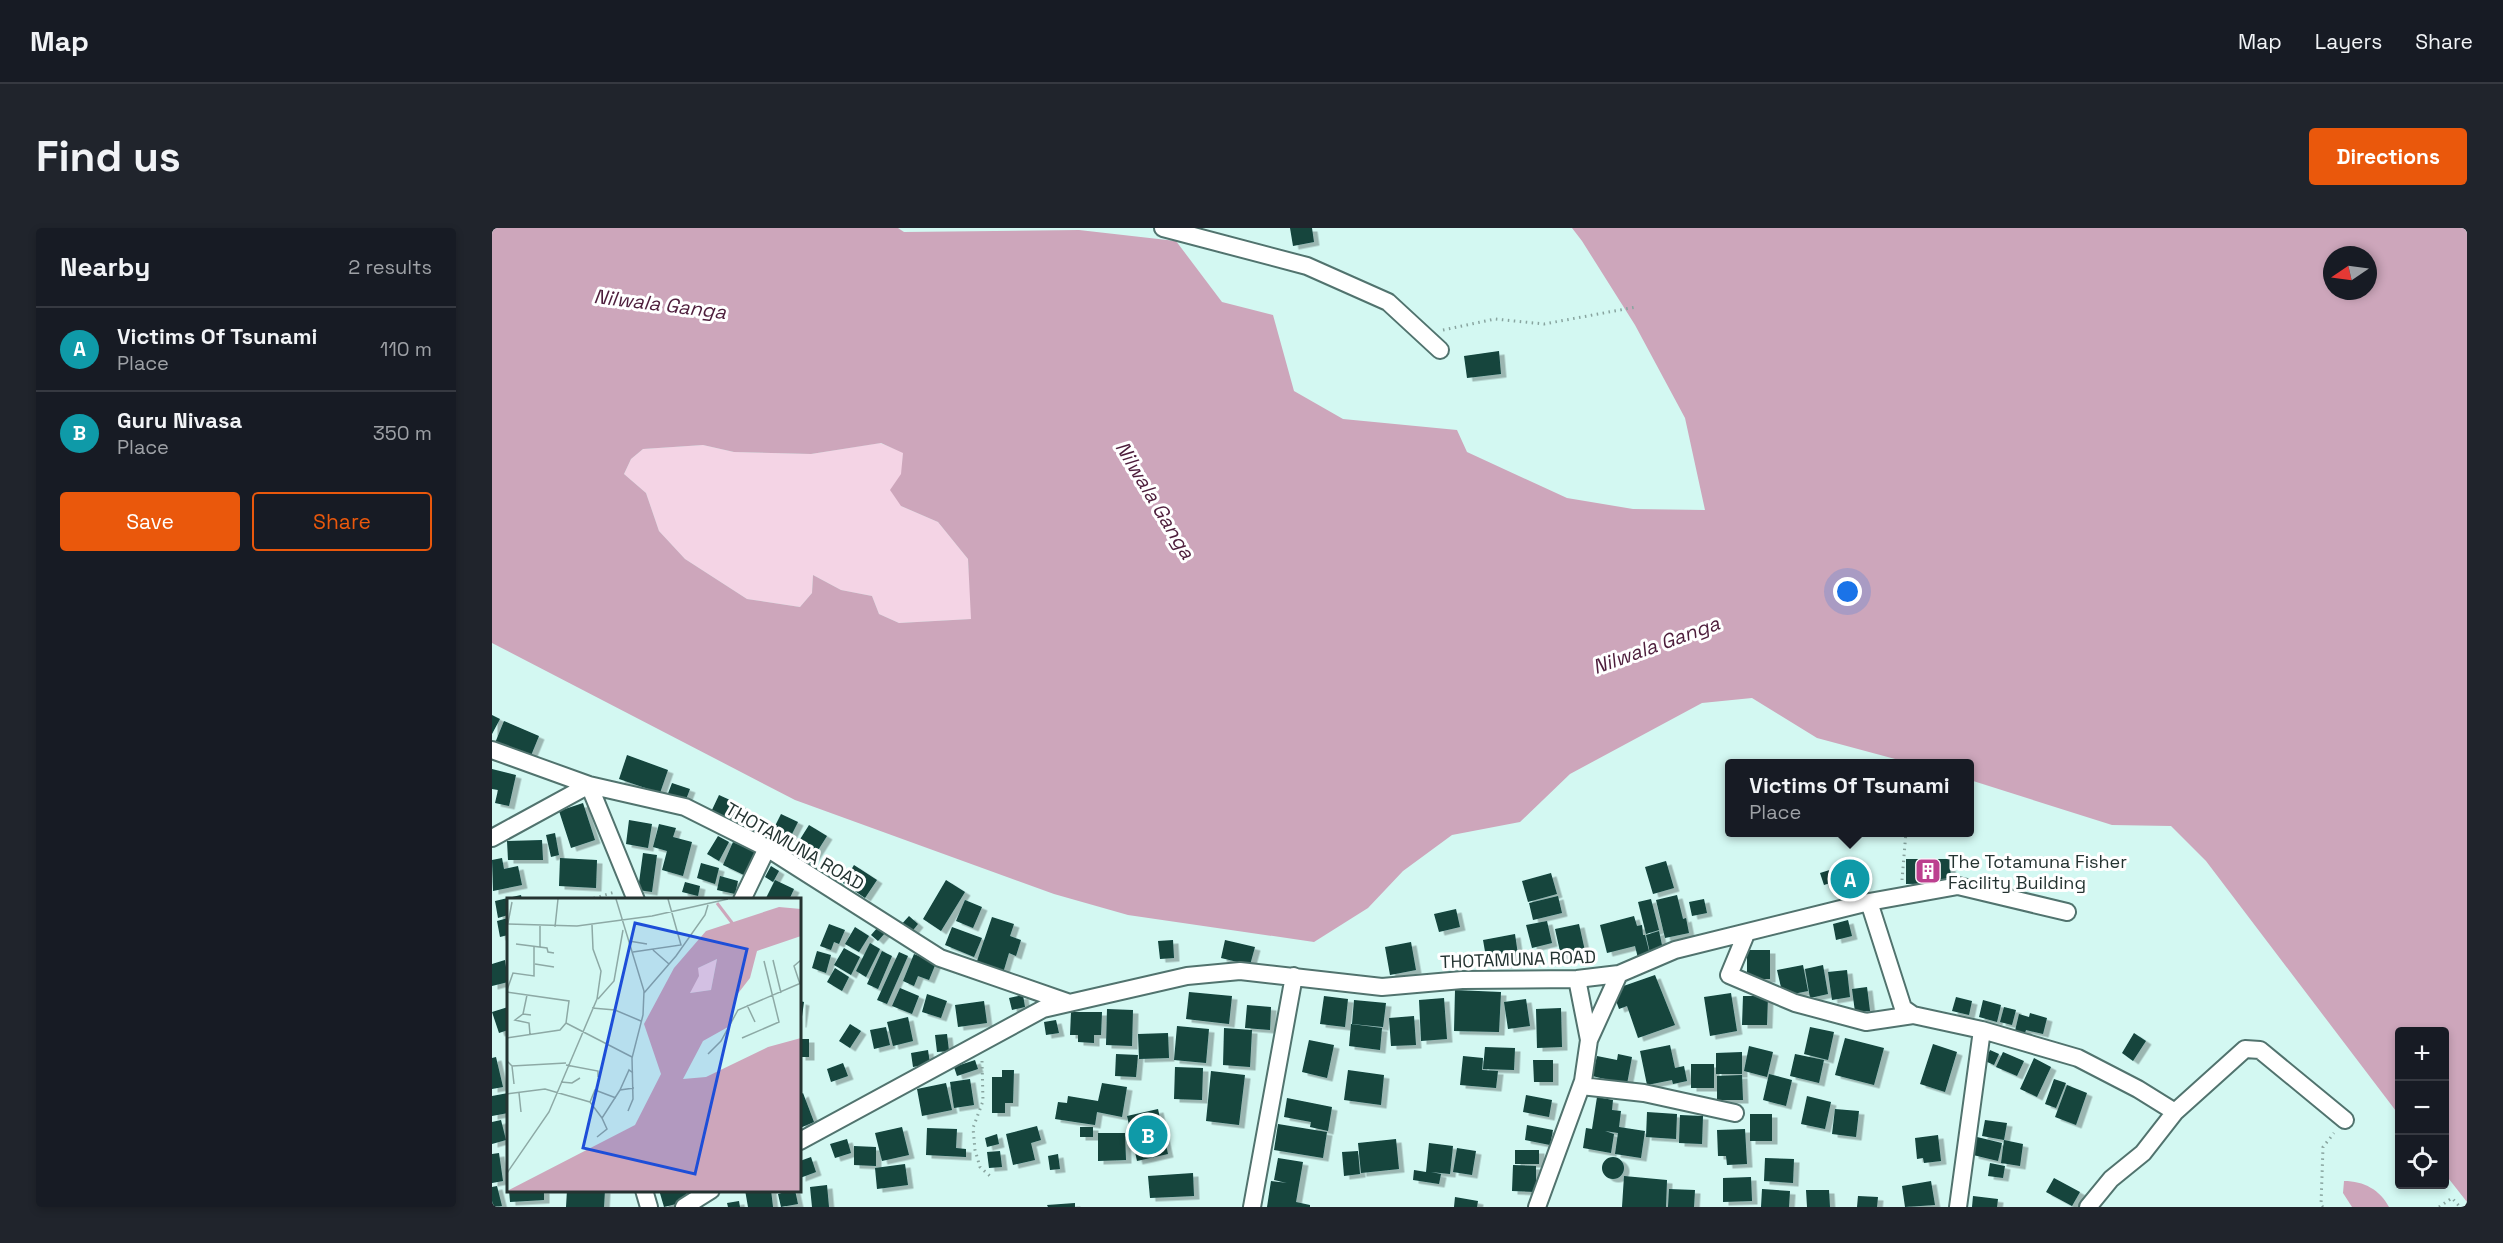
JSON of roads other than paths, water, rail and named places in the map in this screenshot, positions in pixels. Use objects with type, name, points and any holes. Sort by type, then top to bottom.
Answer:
[{"type":"street","points":[[1163,228],[1307,266],[1388,302],[1440,350]]},
{"type":"street","name":"THOTAMUNA ROAD","points":[[492,750],[589,785],[686,807],[767,848],[940,958],[1067,1002]]},
{"type":"street","points":[[492,838],[589,785],[633,893]]},
{"type":"street","points":[[743,898],[767,848]]},
{"type":"street","name":"THOTAMUNA ROAD","points":[[801,1140],[1043,1009],[1187,976],[1240,971],[1382,987],[1462,980],[1577,979],[1619,974],[1675,950],[1869,902],[1958,886],[2067,912]]},
{"type":"street","points":[[1869,902],[1903,1008],[1913,1015]]},
{"type":"street","points":[[1746,934],[1730,975],[1795,1003],[1866,1022],[1913,1015],[1982,1030],[2078,1058],[2139,1089],[2175,1112]]},
{"type":"street","points":[[1537,1207],[1581,1086],[1589,1040],[1619,974]]},
{"type":"street","points":[[1252,1207],[1294,976]]},
{"type":"street","points":[[1577,979],[1589,1040]]},
{"type":"street","points":[[1958,1207],[1982,1030]]},
{"type":"street","points":[[2088,1207],[2111,1179],[2143,1153],[2175,1112],[2245,1048],[2260,1050],[2345,1120]]},
{"type":"street","points":[[1581,1086],[1644,1092],[1735,1113]]},
{"type":"street","points":[[644,1192],[649,1207]]},
{"type":"street","points":[[684,1207],[709,1192]]},
{"type":"water","name":"Nilwala Ganga","points":[[492,228],[898,228],[904,232],[1079,230],[1176,241],[1222,302],[1273,315],[1294,391],[1343,419],[1457,430],[1467,452],[1567,498],[1633,509],[1705,510],[1685,418],[1635,325],[1572,228],[2467,228],[2467,1202],[2449,1179],[2449,1027],[2395,1027],[2395,1110],[2206,861],[2171,826],[2112,825],[1974,781],[1974,759],[1895,759],[1817,738],[1752,698],[1702,703],[1570,774],[1520,822],[1452,835],[1403,871],[1368,908],[1314,942],[1128,915],[1054,894],[795,800],[492,643]],"holes":[[[881,443],[903,453],[901,474],[890,490],[901,506],[938,522],[968,559],[971,619],[899,623],[879,614],[872,596],[841,590],[813,575],[812,593],[800,607],[747,599],[685,559],[659,531],[646,493],[624,474],[631,459],[643,449],[703,445],[734,452],[811,454]]]},
{"type":"water","points":[[2344,1181],[2371,1188],[2389,1207],[2352,1207],[2343,1193]]},
{"type":"place","name":"The Totamuna Fisher Facility Building","points":[[1928,871]]},
{"type":"place","name":"Victims Of Tsunami","points":[[1850,879]]},
{"type":"place","name":"Guru Nivasa","points":[[1148,1135]]}]
